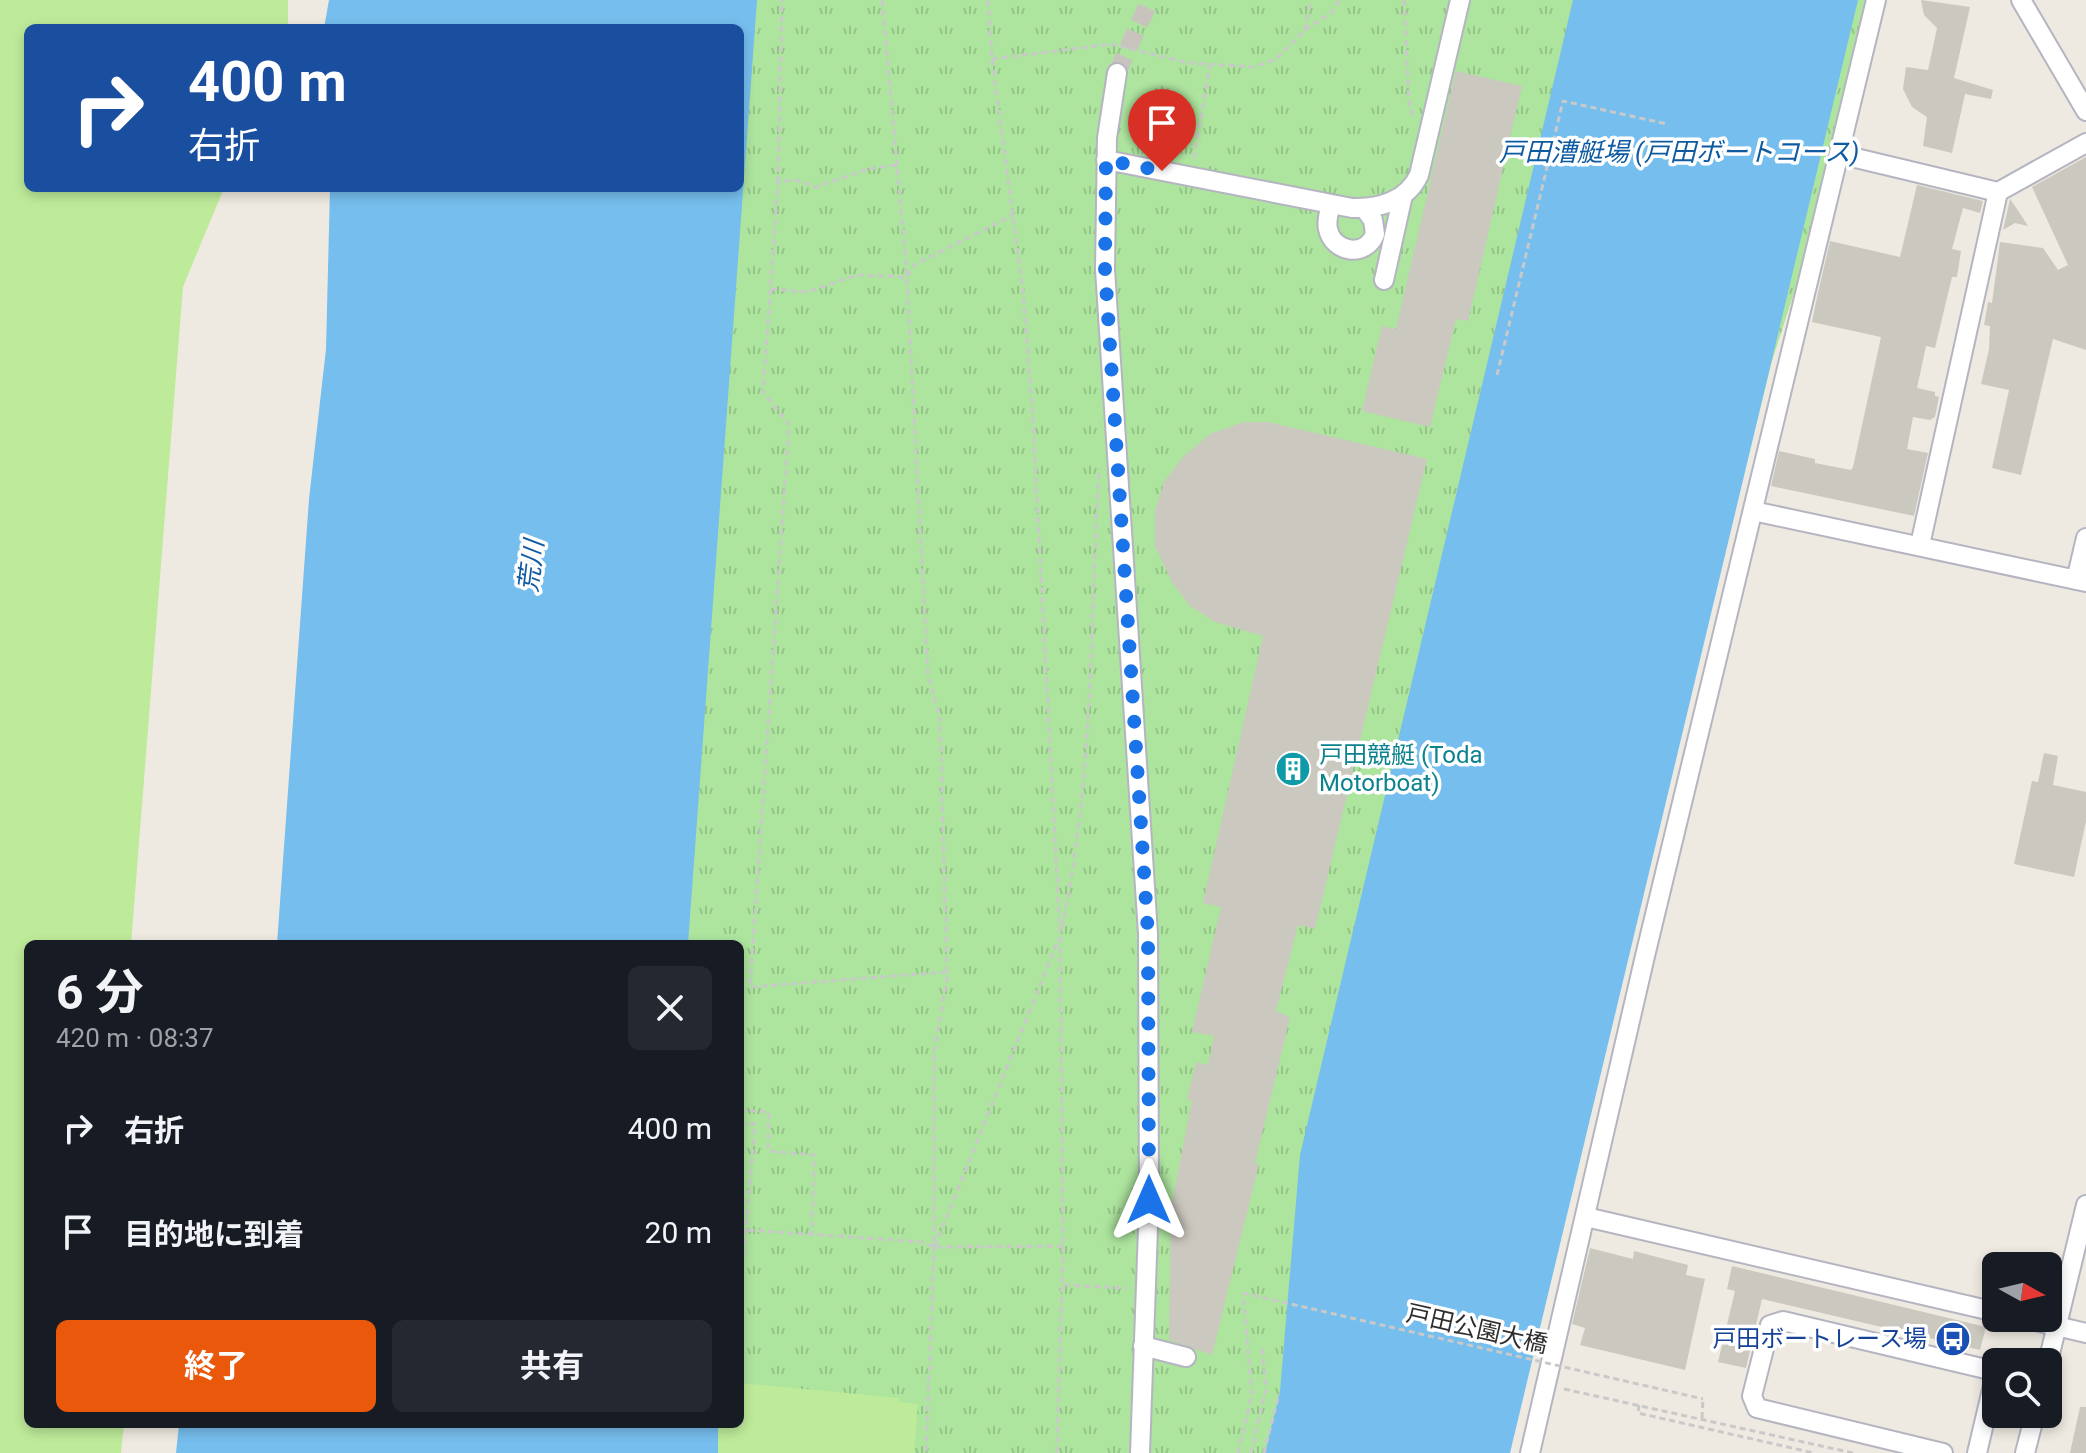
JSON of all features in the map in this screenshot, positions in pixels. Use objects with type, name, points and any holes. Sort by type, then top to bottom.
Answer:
[{"type":"street","points":[[1384,280],[1403,195],[1419,175],[1460,0]]},
{"type":"street","points":[[1530,1453],[1876,0]]},
{"type":"street","points":[[2021,0],[2086,111]]},
{"type":"street","points":[[1117,73],[1106,160],[1105,269],[1148,934],[1149,1200],[1140,1453]]},
{"type":"street","points":[[1839,154],[1998,192],[2086,143]]},
{"type":"street","points":[[1106,160],[1364,208],[1403,195]]},
{"type":"street","points":[[1920,545],[1998,192]]},
{"type":"street","points":[[1331,204],[1327,224],[1331,239],[1336,245],[1353,251],[1368,245],[1375,234],[1373,220],[1364,208]]},
{"type":"street","points":[[1753,511],[2081,581],[2086,538]]},
{"type":"street","points":[[2062,1305],[2086,1205]]},
{"type":"street","points":[[1586,1217],[1982,1309]]},
{"type":"street","points":[[1943,1453],[1757,1408],[1752,1396],[1770,1325],[1783,1321],[1990,1370],[1994,1381],[1977,1453]]},
{"type":"street","points":[[2062,1327],[2086,1333]]},
{"type":"street","points":[[1143,1346],[1186,1357]]},
{"type":"street","points":[[2025,1453],[2031,1428]]},
{"type":"path","points":[[782,0],[778,182],[763,392],[789,424],[750,987],[947,972]]},
{"type":"path","points":[[882,0],[907,277],[928,677],[940,717],[947,972],[934,1053],[934,1247],[926,1453]]},
{"type":"path","points":[[988,0],[1032,406],[1060,933],[1063,1285],[1057,1453]]},
{"type":"path","points":[[1305,30],[1310,0]]},
{"type":"path","points":[[992,59],[1111,44],[1158,57],[1210,66],[1263,66],[1305,30],[1331,13],[1339,0]]},
{"type":"path","points":[[1404,0],[1411,115],[1417,124],[1431,128]]},
{"type":"path","points":[[1194,158],[1210,66]]},
{"type":"path","points":[[1497,375],[1563,101],[1667,124]]},
{"type":"path","points":[[778,182],[796,180],[816,187],[868,169],[896,165]]},
{"type":"path","points":[[907,277],[914,265],[1013,215]]},
{"type":"path","points":[[771,289],[807,292],[857,275],[907,277]]},
{"type":"path","points":[[934,1247],[1060,933],[1073,875],[1083,781],[1099,456]]},
{"type":"path","points":[[744,1110],[769,1112],[768,1151],[814,1155],[812,1234]]},
{"type":"path","points":[[744,1123],[755,1124],[744,1253]]},
{"type":"path","points":[[748,1230],[923,1242],[934,1247],[1063,1246]]},
{"type":"path","points":[[1063,1285],[1127,1286],[1130,1301]]},
{"type":"path","name":"戸田公園大橋","points":[[1238,1453],[1252,1395],[1243,1293],[1703,1399],[1702,1418]]},
{"type":"path","points":[[1251,1453],[1266,1389],[1262,1347]]},
{"type":"path","points":[[1546,1386],[1853,1453]]},
{"type":"path","points":[[1264,1453],[1279,1394]]},
{"type":"path","points":[[1639,1405],[1638,1413],[1814,1453]]},
{"type":"green space","points":[[0,0],[288,0],[288,24],[24,24],[24,192],[222,192],[183,287],[131,940],[24,940],[24,1428],[124,1428],[121,1453],[0,1453]]},
{"type":"green space","points":[[605,0],[1876,0],[1839,154],[1772,361],[1500,1453],[446,1453],[699,1428],[744,1428],[744,940],[502,940],[739,192],[744,192],[744,24],[721,24]]},
{"type":"green space","points":[[744,1383],[899,1398],[899,1402],[918,1404],[914,1453],[691,1453],[694,1428],[744,1428]]},
{"type":"water","points":[[329,0],[757,0],[744,178],[744,24],[325,24]]},
{"type":"water","name":"戸田漕艇場 (戸田ボートコース)","points":[[1573,0],[1858,0],[1510,1453],[1265,1453],[1280,1391],[1300,1155]]},
{"type":"water","name":"荒川","points":[[330,192],[743,192],[688,940],[277,940],[309,499],[326,349]]},
{"type":"water","points":[[179,1428],[718,1428],[718,1453],[176,1453]]},
{"type":"building","points":[[1921,0],[1970,7],[1954,78],[1993,90],[1991,99],[1965,94],[1952,153],[1923,146],[1927,117],[1912,107],[1903,89],[1906,67],[1928,70],[1937,28],[1924,15]]},
{"type":"building","points":[[1456,71],[1522,86],[1468,321],[1456,319],[1430,427],[1362,411],[1382,326],[1396,329]]},
{"type":"building","points":[[2086,157],[2086,350],[2053,339],[2021,475],[1992,468],[2009,390],[1981,384],[1989,349],[1990,326],[1984,325],[1988,302],[1992,303],[2000,242],[2043,248],[2058,270],[2068,265],[2032,187]]},
{"type":"building","points":[[1917,185],[1983,201],[1980,213],[1963,208],[1952,249],[1961,251],[1957,277],[1952,277],[1935,348],[1926,346],[1917,388],[1935,392],[1935,396],[1939,397],[1935,417],[1930,420],[1913,417],[1907,449],[1928,453],[1914,516],[1771,486],[1779,451],[1815,459],[1815,463],[1851,470],[1853,467],[1881,337],[1812,322],[1817,297],[1830,241],[1900,257]]},
{"type":"building","points":[[2010,199],[2028,226],[2015,223],[2003,230]]},
{"type":"building","name":"戸田競艇 (Toda Motorboat)","points":[[1244,422],[1268,422],[1427,459],[1315,929],[1298,925],[1276,1011],[1290,1017],[1255,1163],[1259,1164],[1212,1355],[1169,1340],[1171,1208],[1192,1100],[1187,1099],[1196,1062],[1208,1065],[1214,1036],[1192,1032],[1221,907],[1203,903],[1263,636],[1215,622],[1190,606],[1172,582],[1155,546],[1155,511],[1164,482],[1183,457],[1210,434]]},
{"type":"building","points":[[2044,753],[2058,756],[2053,785],[2086,792],[2086,821],[2074,877],[2014,864],[2032,781],[2038,782]]},
{"type":"building","points":[[1590,1248],[1633,1259],[1634,1251],[1688,1265],[1686,1275],[1705,1279],[1685,1370],[1580,1345],[1585,1328],[1572,1324]]},
{"type":"building","points":[[1732,1266],[1982,1326],[1982,1332],[1985,1332],[1980,1350],[1762,1299],[1746,1368],[1718,1362],[1735,1291],[1727,1289]]},
{"type":"building","points":[[2080,1407],[2086,1407],[2086,1453],[2070,1453]]},
{"type":"tunnel","points":[[1117,73],[1150,0]]},
{"type":"place","name":"戸田競艇 (Toda Motorboat)","points":[[1293,769]]},
{"type":"place","name":"戸田ボートレース場","points":[[1953,1339]]},
{"type":"route","points":[[1149,1200],[1148,934],[1105,269],[1106,160],[1162,171]]}]
